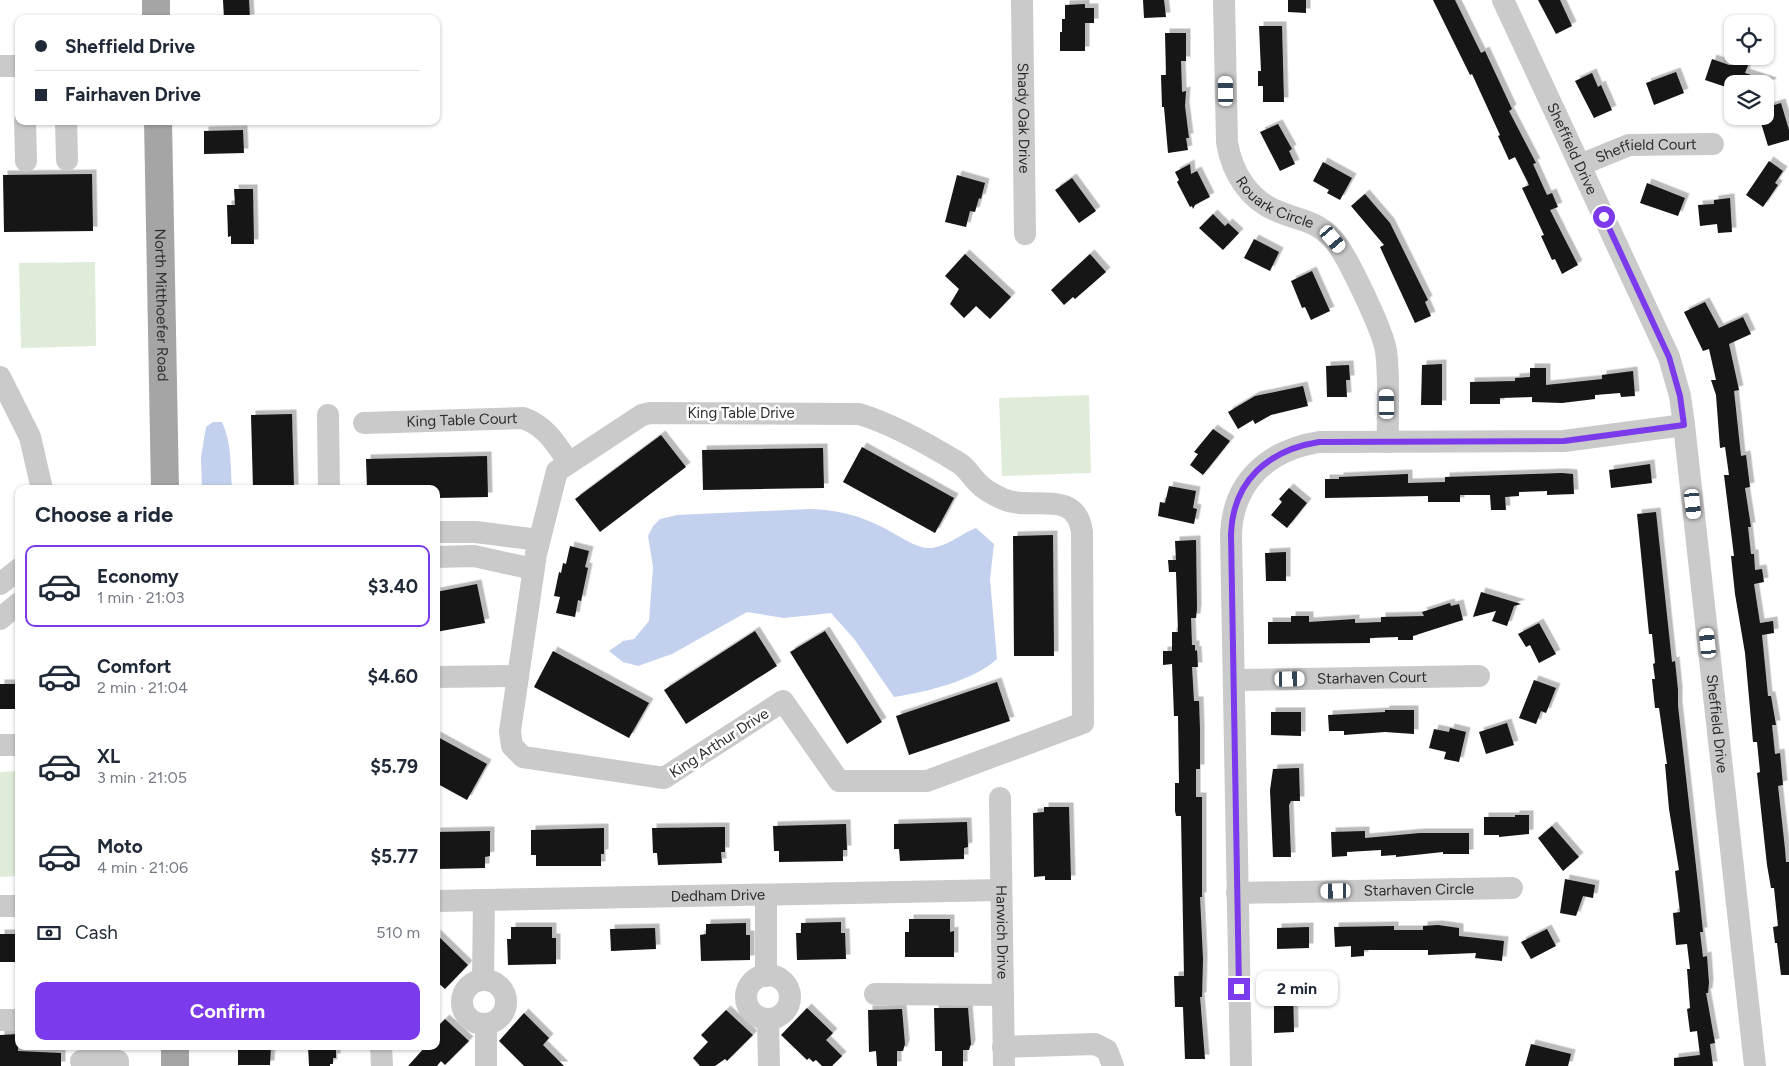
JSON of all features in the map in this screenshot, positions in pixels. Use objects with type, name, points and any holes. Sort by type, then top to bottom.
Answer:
[{"type":"main road","points":[[156,0],[156,15]]},
{"type":"main road","name":"North Mitthoefer Road","points":[[158,125],[165,485]]},
{"type":"main road","points":[[175,1050],[175,1066]]},
{"type":"street","name":"Shady Oak Drive","points":[[1022,0],[1025,234]]},
{"type":"street","name":"Rouark Circle","points":[[1224,0],[1227,142],[1232,163],[1247,189],[1263,203],[1282,214],[1304,219],[1316,225],[1342,250],[1384,343],[1388,442]]},
{"type":"street","name":"Sheffield Drive","points":[[1503,0],[1669,357],[1680,396],[1755,1066]]},
{"type":"street","points":[[0,66],[15,66]]},
{"type":"street","points":[[25,125],[26,161]]},
{"type":"street","points":[[66,125],[67,160]]},
{"type":"street","name":"Sheffield Court","points":[[1580,165],[1629,145],[1713,144]]},
{"type":"street","points":[[0,377],[30,437],[41,485]]},
{"type":"street","name":"King Table Drive","points":[[536,554],[557,471],[642,415],[650,413],[859,414],[880,420],[959,463],[983,488],[1002,498]]},
{"type":"street","points":[[328,415],[329,485]]},
{"type":"street","name":"King Table Court","points":[[364,424],[524,418],[535,422],[547,432],[569,463]]},
{"type":"street","points":[[1241,1066],[1232,521],[1237,503],[1248,481],[1264,465],[1282,452],[1319,442],[1564,441],[1684,425]]},
{"type":"street","name":"King Arthur Drive","points":[[536,554],[510,738],[517,752],[531,759],[664,778],[783,701],[838,781],[927,781],[1083,723],[1081,526],[1073,512],[1061,504],[1022,504],[1002,498]]},
{"type":"street","points":[[440,532],[476,532],[536,554]]},
{"type":"street","points":[[440,556],[536,554]]},
{"type":"street","points":[[0,584],[15,573]]},
{"type":"street","points":[[0,619],[15,606]]},
{"type":"street","points":[[440,677],[518,676]]},
{"type":"street","name":"Starhaven Court","points":[[1234,680],[1479,676]]},
{"type":"street","points":[[0,745],[15,745]]},
{"type":"street","name":"Harwich Drive","points":[[1000,798],[1003,1056]]},
{"type":"street","name":"Starhaven Circle","points":[[1237,893],[1512,888]]},
{"type":"street","name":"Dedham Drive","points":[[440,901],[1002,890]]},
{"type":"street","points":[[766,895],[766,976]]},
{"type":"street","points":[[483,980],[484,900]]},
{"type":"street","points":[[0,906],[15,906]]},
{"type":"street","points":[[766,976],[777,977],[783,981],[789,994],[786,1008],[782,1014],[768,1019],[755,1015],[750,1010],[746,996],[750,984],[766,976]]},
{"type":"street","points":[[483,980],[491,981],[503,990],[506,1005],[500,1018],[486,1024],[472,1021],[462,1004],[463,996],[470,985],[483,980]]},
{"type":"street","points":[[875,994],[1003,995]]},
{"type":"street","points":[[768,1019],[769,1066]]},
{"type":"street","points":[[0,1020],[15,1020]]},
{"type":"street","points":[[486,1024],[486,1066]]},
{"type":"street","points":[[1003,1056],[1095,1044],[1107,1050],[1113,1066]]},
{"type":"street","points":[[381,1050],[382,1066]]},
{"type":"street","points":[[81,1058],[118,1061],[118,1066]]},
{"type":"green space","points":[[95,262],[96,346],[21,348],[19,263]]},
{"type":"green space","points":[[1089,395],[1091,473],[1002,476],[999,398]]},
{"type":"green space","points":[[15,771],[15,876],[0,877],[0,772]]},
{"type":"water","points":[[213,422],[222,422],[228,438],[232,485],[202,485],[201,457],[206,427]]},
{"type":"water","points":[[810,509],[839,512],[875,523],[916,545],[926,548],[946,544],[976,528],[994,544],[990,579],[997,659],[975,674],[962,679],[934,689],[894,697],[855,640],[831,613],[784,618],[747,612],[672,654],[638,666],[623,662],[609,651],[623,641],[634,639],[649,621],[653,567],[648,536],[653,526],[660,519],[677,515]]},
{"type":"building","points":[[223,0],[249,0],[250,15],[224,15]]},
{"type":"building","points":[[1143,0],[1164,0],[1166,17],[1144,18]]},
{"type":"building","points":[[1288,0],[1306,0],[1306,13],[1288,12]]},
{"type":"building","points":[[1433,0],[1455,0],[1481,53],[1485,51],[1512,109],[1509,111],[1536,163],[1533,164],[1547,195],[1552,193],[1558,207],[1550,210],[1578,265],[1562,274],[1555,259],[1552,260],[1541,236],[1544,235],[1522,188],[1529,185],[1515,157],[1509,160],[1498,136],[1500,135],[1472,74],[1470,75]]},
{"type":"building","points":[[1538,0],[1560,0],[1572,26],[1556,34]]},
{"type":"building","points":[[1085,4],[1085,8],[1094,8],[1094,23],[1085,23],[1085,51],[1060,51],[1060,32],[1062,32],[1062,19],[1065,19],[1065,5]]},
{"type":"building","points":[[1259,26],[1282,26],[1284,102],[1263,102],[1263,86],[1258,86],[1258,71],[1261,71]]},
{"type":"building","points":[[1165,33],[1186,33],[1186,61],[1181,61],[1182,92],[1186,91],[1185,106],[1189,138],[1186,138],[1188,150],[1168,153],[1164,107],[1162,107],[1161,75],[1166,75]]},
{"type":"building","points":[[1712,59],[1724,63],[1724,65],[1748,65],[1745,73],[1751,75],[1724,75],[1724,86],[1705,80]]},
{"type":"building","points":[[1676,72],[1684,93],[1654,105],[1646,83]]},
{"type":"building","points":[[1592,73],[1598,87],[1601,85],[1612,110],[1594,118],[1575,81]]},
{"type":"building","points":[[1781,103],[1789,130],[1789,140],[1768,146],[1762,125],[1774,125],[1774,105]]},
{"type":"building","points":[[1278,124],[1292,149],[1289,151],[1295,164],[1280,171],[1260,132]]},
{"type":"building","points":[[243,130],[244,153],[204,154],[204,131]]},
{"type":"building","points":[[1769,161],[1783,171],[1775,183],[1778,185],[1763,207],[1746,195]]},
{"type":"building","points":[[1323,162],[1352,178],[1340,200],[1327,193],[1329,190],[1313,181]]},
{"type":"building","points":[[1190,164],[1191,174],[1197,171],[1210,197],[1195,205],[1193,209],[1192,206],[1190,207],[1177,182],[1179,180],[1175,172]]},
{"type":"building","points":[[92,174],[93,231],[4,232],[3,175]]},
{"type":"building","points":[[957,175],[985,183],[975,212],[970,211],[966,227],[945,222]]},
{"type":"building","points":[[1072,178],[1096,211],[1079,223],[1055,190]]},
{"type":"building","points":[[1647,183],[1685,198],[1678,216],[1640,203]]},
{"type":"building","points":[[234,189],[253,189],[254,244],[231,244],[231,236],[228,237],[227,205],[235,205]]},
{"type":"building","points":[[1365,194],[1390,223],[1428,300],[1425,302],[1431,316],[1415,323],[1380,247],[1384,245],[1351,206]]},
{"type":"building","points":[[1730,198],[1732,232],[1718,233],[1717,224],[1700,226],[1698,205],[1714,204],[1714,200]]},
{"type":"building","points":[[1213,214],[1225,226],[1228,223],[1239,233],[1223,250],[1199,228]]},
{"type":"building","points":[[1254,239],[1279,252],[1270,271],[1244,258]]},
{"type":"building","points":[[965,254],[1011,297],[990,319],[976,306],[964,318],[950,304],[959,289],[945,276]]},
{"type":"building","points":[[1090,254],[1106,272],[1075,299],[1073,297],[1064,305],[1051,290]]},
{"type":"building","points":[[1312,271],[1330,311],[1311,320],[1305,307],[1302,308],[1291,281]]},
{"type":"building","points":[[1705,302],[1719,328],[1743,317],[1751,334],[1729,344],[1739,390],[1734,391],[1741,456],[1746,455],[1750,487],[1745,488],[1751,527],[1748,527],[1751,554],[1754,554],[1755,570],[1762,569],[1764,582],[1754,584],[1760,623],[1773,621],[1774,633],[1762,635],[1768,696],[1771,696],[1776,725],[1772,725],[1775,754],[1780,753],[1783,785],[1778,786],[1786,862],[1789,862],[1789,975],[1781,975],[1773,927],[1778,926],[1774,888],[1771,888],[1767,865],[1757,773],[1760,772],[1757,742],[1753,742],[1745,653],[1735,594],[1731,556],[1734,556],[1724,475],[1729,475],[1725,447],[1720,448],[1716,395],[1711,380],[1716,380],[1709,349],[1703,351],[1684,312]]},
{"type":"building","points":[[1442,364],[1442,405],[1421,405],[1422,365]]},
{"type":"building","points":[[1349,365],[1350,380],[1346,380],[1347,397],[1327,397],[1326,366]]},
{"type":"building","points":[[1530,368],[1546,368],[1546,385],[1602,379],[1602,375],[1633,371],[1635,396],[1621,397],[1620,393],[1595,395],[1595,399],[1562,403],[1532,402],[1532,397],[1500,398],[1500,404],[1470,404],[1470,382],[1515,381],[1515,378],[1530,377]]},
{"type":"building","points":[[1303,386],[1308,406],[1271,415],[1255,424],[1253,420],[1238,429],[1228,412],[1255,396]]},
{"type":"building","points":[[292,414],[294,485],[253,485],[251,415]]},
{"type":"building","points":[[1213,429],[1230,441],[1203,475],[1190,465],[1198,454],[1194,452]]},
{"type":"building","points":[[661,435],[686,467],[600,532],[575,499]]},
{"type":"building","points":[[862,447],[954,498],[935,533],[843,482]]},
{"type":"building","points":[[823,448],[824,488],[703,490],[702,450]]},
{"type":"building","points":[[487,456],[488,497],[440,498],[440,485],[367,485],[366,459]]},
{"type":"building","points":[[1650,464],[1652,483],[1611,488],[1609,470]]},
{"type":"building","points":[[1408,474],[1408,483],[1445,482],[1445,477],[1573,474],[1574,494],[1547,495],[1547,491],[1519,492],[1519,496],[1505,497],[1506,510],[1491,510],[1490,495],[1460,495],[1460,502],[1428,502],[1428,496],[1325,498],[1325,479],[1339,479],[1339,477]]},
{"type":"building","points":[[1169,486],[1196,491],[1193,508],[1197,509],[1194,524],[1158,516],[1160,502],[1165,503]]},
{"type":"building","points":[[1289,488],[1307,503],[1287,528],[1271,515],[1282,502],[1279,499]]},
{"type":"building","points":[[1656,512],[1672,662],[1675,661],[1678,706],[1703,932],[1700,932],[1703,957],[1707,956],[1709,983],[1708,993],[1706,993],[1715,1043],[1710,1044],[1713,1066],[1674,1066],[1674,1058],[1700,1055],[1697,1031],[1690,1032],[1687,1009],[1690,1008],[1687,969],[1690,969],[1687,944],[1676,945],[1673,913],[1680,912],[1675,871],[1679,870],[1669,809],[1665,764],[1667,764],[1659,708],[1655,708],[1652,679],[1655,679],[1653,664],[1655,663],[1652,634],[1649,634],[1637,514]]},
{"type":"building","points":[[1053,535],[1054,656],[1014,656],[1013,536]]},
{"type":"building","points":[[1196,540],[1197,609],[1196,618],[1191,618],[1192,645],[1195,645],[1195,651],[1197,650],[1198,667],[1192,667],[1194,701],[1199,701],[1200,730],[1200,769],[1196,769],[1196,797],[1202,797],[1202,897],[1200,897],[1203,959],[1202,997],[1200,997],[1205,1059],[1185,1059],[1183,1007],[1175,1007],[1174,976],[1184,976],[1181,816],[1176,816],[1175,811],[1175,783],[1179,783],[1178,716],[1174,716],[1172,664],[1163,665],[1163,651],[1172,651],[1172,632],[1178,632],[1176,572],[1169,572],[1168,560],[1176,560],[1175,541]]},
{"type":"building","points":[[570,546],[589,551],[585,567],[588,568],[581,601],[578,600],[575,617],[556,613],[560,597],[554,596],[559,572],[561,573],[563,563],[566,564]]},
{"type":"building","points":[[1286,552],[1286,581],[1266,581],[1265,553]]},
{"type":"building","points":[[477,584],[485,623],[440,631],[440,591]]},
{"type":"building","points":[[1481,592],[1521,604],[1514,606],[1507,626],[1492,621],[1496,611],[1473,617]]},
{"type":"building","points":[[1450,603],[1451,606],[1459,604],[1463,620],[1413,636],[1413,640],[1398,640],[1398,637],[1370,638],[1370,643],[1268,644],[1268,622],[1291,622],[1291,616],[1309,616],[1309,622],[1355,619],[1355,623],[1381,622],[1381,617],[1424,616],[1422,612]]},
{"type":"building","points":[[1539,623],[1556,654],[1539,663],[1530,645],[1526,647],[1518,634]]},
{"type":"building","points":[[755,631],[777,666],[686,724],[664,690]]},
{"type":"building","points":[[825,631],[882,722],[847,744],[790,652]]},
{"type":"building","points":[[553,651],[649,703],[629,738],[534,687]]},
{"type":"building","points":[[1534,680],[1556,688],[1546,713],[1541,711],[1536,724],[1519,718]]},
{"type":"building","points":[[997,682],[1010,721],[909,755],[896,716]]},
{"type":"building","points":[[0,684],[15,684],[15,709],[0,709]]},
{"type":"building","points":[[1385,710],[1414,710],[1414,734],[1385,732],[1344,735],[1344,731],[1329,731],[1328,715],[1385,712]]},
{"type":"building","points":[[1271,712],[1301,712],[1301,736],[1271,735]]},
{"type":"building","points":[[1507,723],[1514,745],[1486,754],[1479,732]]},
{"type":"building","points":[[1450,728],[1466,732],[1459,762],[1444,759],[1446,752],[1429,748],[1434,729],[1449,732]]},
{"type":"building","points":[[440,738],[487,764],[467,800],[440,785]]},
{"type":"building","points":[[1299,768],[1300,801],[1291,801],[1289,805],[1291,857],[1273,857],[1270,790],[1273,769]]},
{"type":"building","points":[[1044,807],[1069,807],[1071,880],[1045,880],[1045,876],[1034,877],[1033,813],[1044,812]]},
{"type":"building","points":[[1515,815],[1529,815],[1529,834],[1499,837],[1499,835],[1484,835],[1484,817],[1515,817]]},
{"type":"building","points":[[967,822],[968,847],[964,848],[964,859],[900,861],[899,849],[894,849],[894,824]]},
{"type":"building","points":[[846,824],[847,850],[843,850],[843,861],[779,862],[779,851],[774,851],[773,826]]},
{"type":"building","points":[[1552,826],[1579,857],[1563,871],[1538,838]]},
{"type":"building","points":[[725,827],[725,852],[721,852],[722,863],[658,865],[657,853],[653,853],[652,828]]},
{"type":"building","points":[[604,828],[604,854],[601,854],[601,866],[536,866],[536,855],[531,855],[531,830]]},
{"type":"building","points":[[490,831],[490,856],[485,857],[485,868],[440,869],[440,832]]},
{"type":"building","points":[[1365,831],[1365,838],[1420,833],[1469,833],[1469,854],[1443,854],[1443,852],[1396,857],[1396,855],[1381,856],[1381,850],[1347,852],[1347,856],[1332,857],[1331,832]]},
{"type":"building","points":[[1565,879],[1595,885],[1593,898],[1583,896],[1576,916],[1560,913]]},
{"type":"building","points":[[909,919],[950,919],[950,932],[954,931],[954,957],[905,957],[905,932],[909,932]]},
{"type":"building","points":[[841,922],[841,933],[845,933],[846,959],[797,960],[796,933],[801,933],[801,923]]},
{"type":"building","points":[[746,923],[746,935],[750,935],[750,960],[701,961],[700,935],[706,934],[706,924]]},
{"type":"building","points":[[1438,925],[1459,928],[1459,936],[1504,941],[1502,961],[1475,958],[1476,953],[1428,955],[1428,950],[1364,950],[1364,956],[1351,957],[1351,946],[1335,947],[1334,927],[1394,926],[1394,930],[1423,930],[1423,926]]},
{"type":"building","points":[[511,927],[552,927],[552,938],[556,938],[556,964],[508,965],[507,939],[511,939]]},
{"type":"building","points":[[1309,927],[1309,948],[1277,949],[1277,928]]},
{"type":"building","points":[[655,928],[656,949],[611,951],[610,929]]},
{"type":"building","points":[[1547,929],[1556,946],[1531,959],[1521,942]]},
{"type":"building","points":[[0,934],[15,934],[15,962],[0,962]]},
{"type":"building","points":[[440,938],[468,965],[445,989],[440,985]]},
{"type":"building","points":[[1274,989],[1293,989],[1294,1032],[1274,1033]]},
{"type":"building","points":[[807,1008],[833,1033],[826,1040],[842,1056],[832,1066],[822,1066],[816,1060],[813,1062],[809,1058],[807,1060],[781,1035]]},
{"type":"building","points":[[934,1008],[968,1008],[971,1044],[969,1050],[963,1050],[963,1066],[942,1066],[942,1051],[935,1051]]},
{"type":"building","points":[[902,1009],[905,1044],[903,1051],[897,1051],[897,1066],[877,1066],[876,1051],[869,1052],[868,1010]]},
{"type":"building","points":[[726,1010],[753,1035],[727,1061],[725,1059],[715,1066],[700,1066],[693,1058],[708,1042],[701,1035]]},
{"type":"building","points":[[524,1013],[549,1038],[543,1045],[564,1066],[524,1066],[499,1041]]},
{"type":"building","points":[[445,1019],[469,1041],[445,1065],[441,1061],[437,1066],[408,1066],[422,1050],[440,1050],[440,1024]]},
{"type":"building","points":[[15,1034],[15,1050],[18,1051],[61,1053],[61,1066],[0,1066],[0,1035]]},
{"type":"building","points":[[1531,1044],[1571,1054],[1568,1066],[1525,1066]]},
{"type":"building","points":[[238,1050],[271,1050],[270,1065],[238,1065]]},
{"type":"building","points":[[308,1050],[336,1050],[336,1058],[333,1058],[333,1064],[330,1064],[330,1066],[309,1066]]},
{"type":"route","points":[[1239,989],[1231,534],[1232,521],[1239,497],[1253,475],[1276,455],[1319,442],[1564,441],[1570,438],[1684,425],[1680,396],[1669,357],[1604,217]]}]
